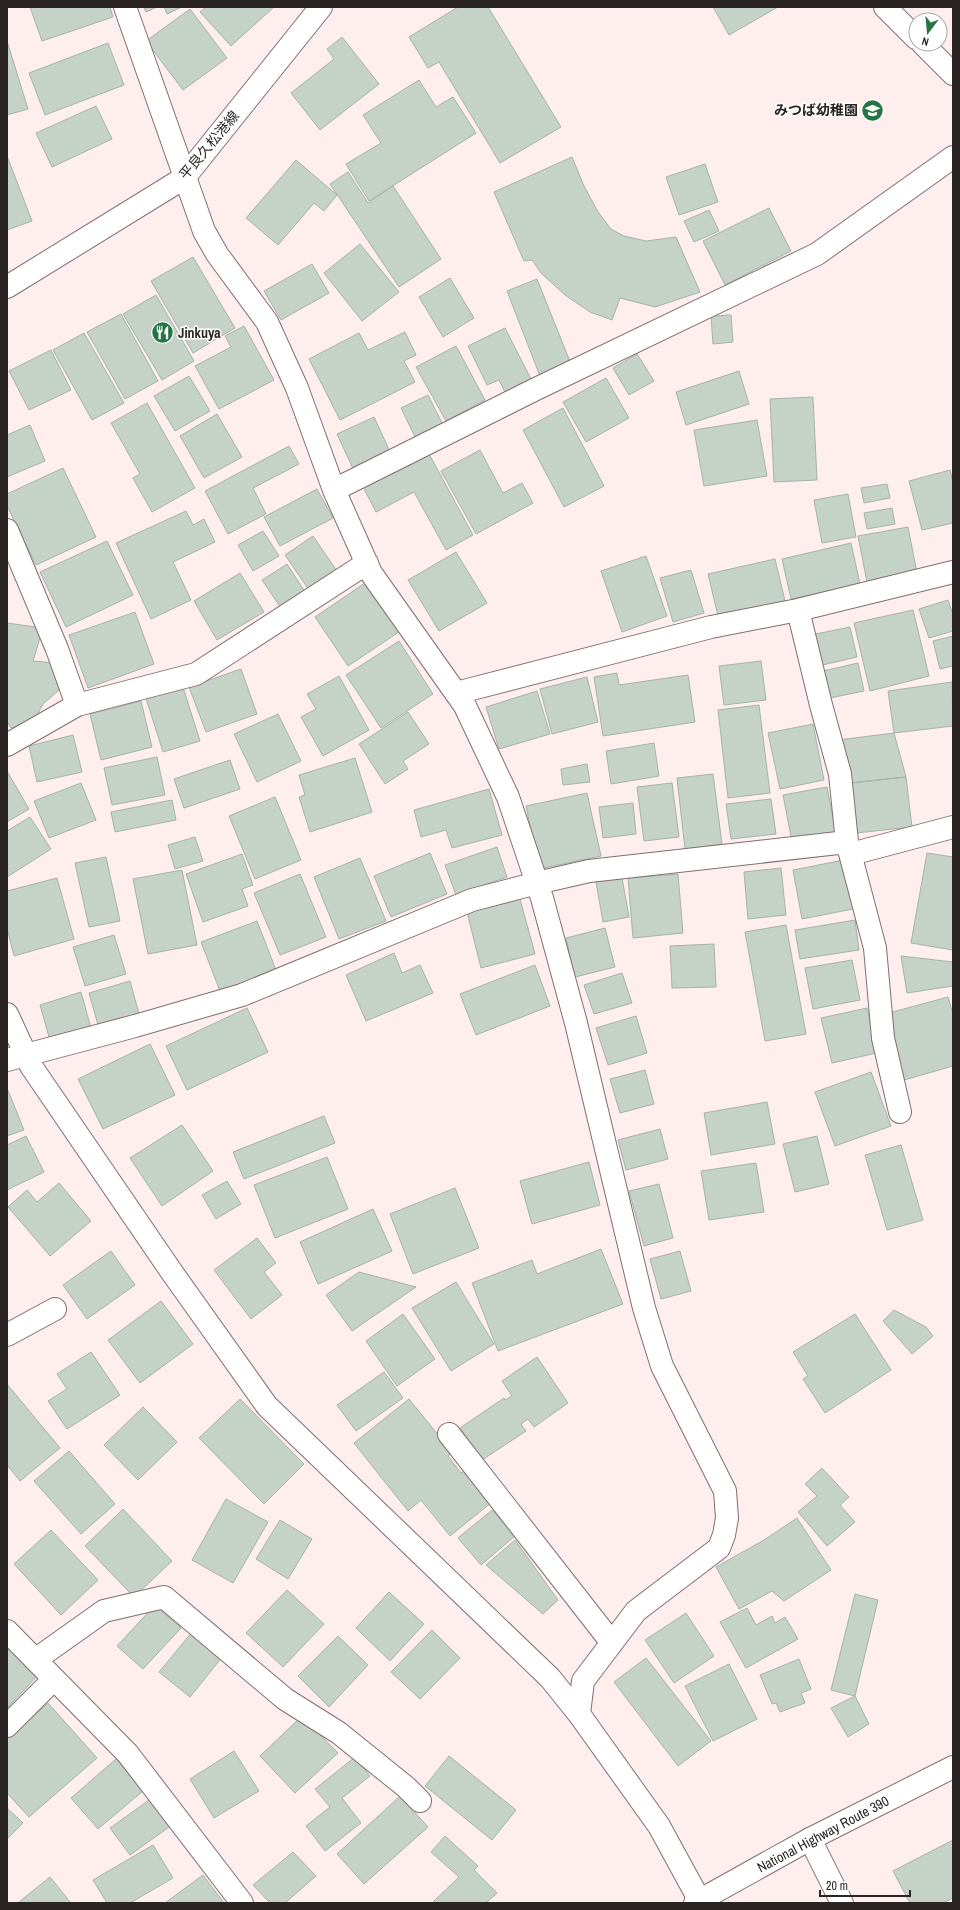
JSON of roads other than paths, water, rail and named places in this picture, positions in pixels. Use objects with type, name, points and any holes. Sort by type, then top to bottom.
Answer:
[{"type":"main road","points":[[125,7],[184,178],[204,231],[218,254],[267,322],[298,388],[334,490],[371,573],[465,706],[508,797],[537,883],[578,1031],[647,1315],[662,1366],[725,1491],[727,1518],[724,1535],[719,1548],[636,1611],[583,1681],[578,1714]]},
{"type":"main road","name":"平良久松港線","points":[[7,286],[184,178],[321,7]]},
{"type":"main road","points":[[885,7],[908,30]]},
{"type":"main road","points":[[931,52],[953,74]]},
{"type":"main road","points":[[334,490],[536,389],[817,254],[953,157]]},
{"type":"main road","points":[[7,530],[57,649],[77,705]]},
{"type":"main road","points":[[7,745],[77,705],[196,674],[367,563]]},
{"type":"main road","points":[[456,693],[711,627],[798,610],[953,572]]},
{"type":"main road","points":[[798,610],[821,705],[840,774],[849,848],[874,948],[883,1038],[900,1112]]},
{"type":"main road","points":[[17,1058],[242,995],[472,900],[537,883],[589,871],[849,848],[953,827]]},
{"type":"main road","points":[[7,1014],[17,1058],[31,1066],[171,1271],[267,1406],[550,1678],[659,1826],[698,1902]]},
{"type":"main road","points":[[7,1335],[55,1309]]},
{"type":"main road","points":[[449,1434],[612,1642]]},
{"type":"main road","points":[[35,1660],[104,1611],[164,1597],[285,1699],[338,1733],[406,1787],[420,1801]]},
{"type":"main road","points":[[7,1631],[128,1754],[242,1903]]},
{"type":"main road","points":[[7,1726],[54,1679]]},
{"type":"main road","name":"National Highway Route 390","points":[[698,1902],[810,1840],[953,1766]]},
{"type":"main road","points":[[810,1840],[842,1903]]},
{"type":"place","name":"みつば幼稚園","points":[[873,110]]},
{"type":"place","name":"Jinkuya","points":[[163,333]]}]
